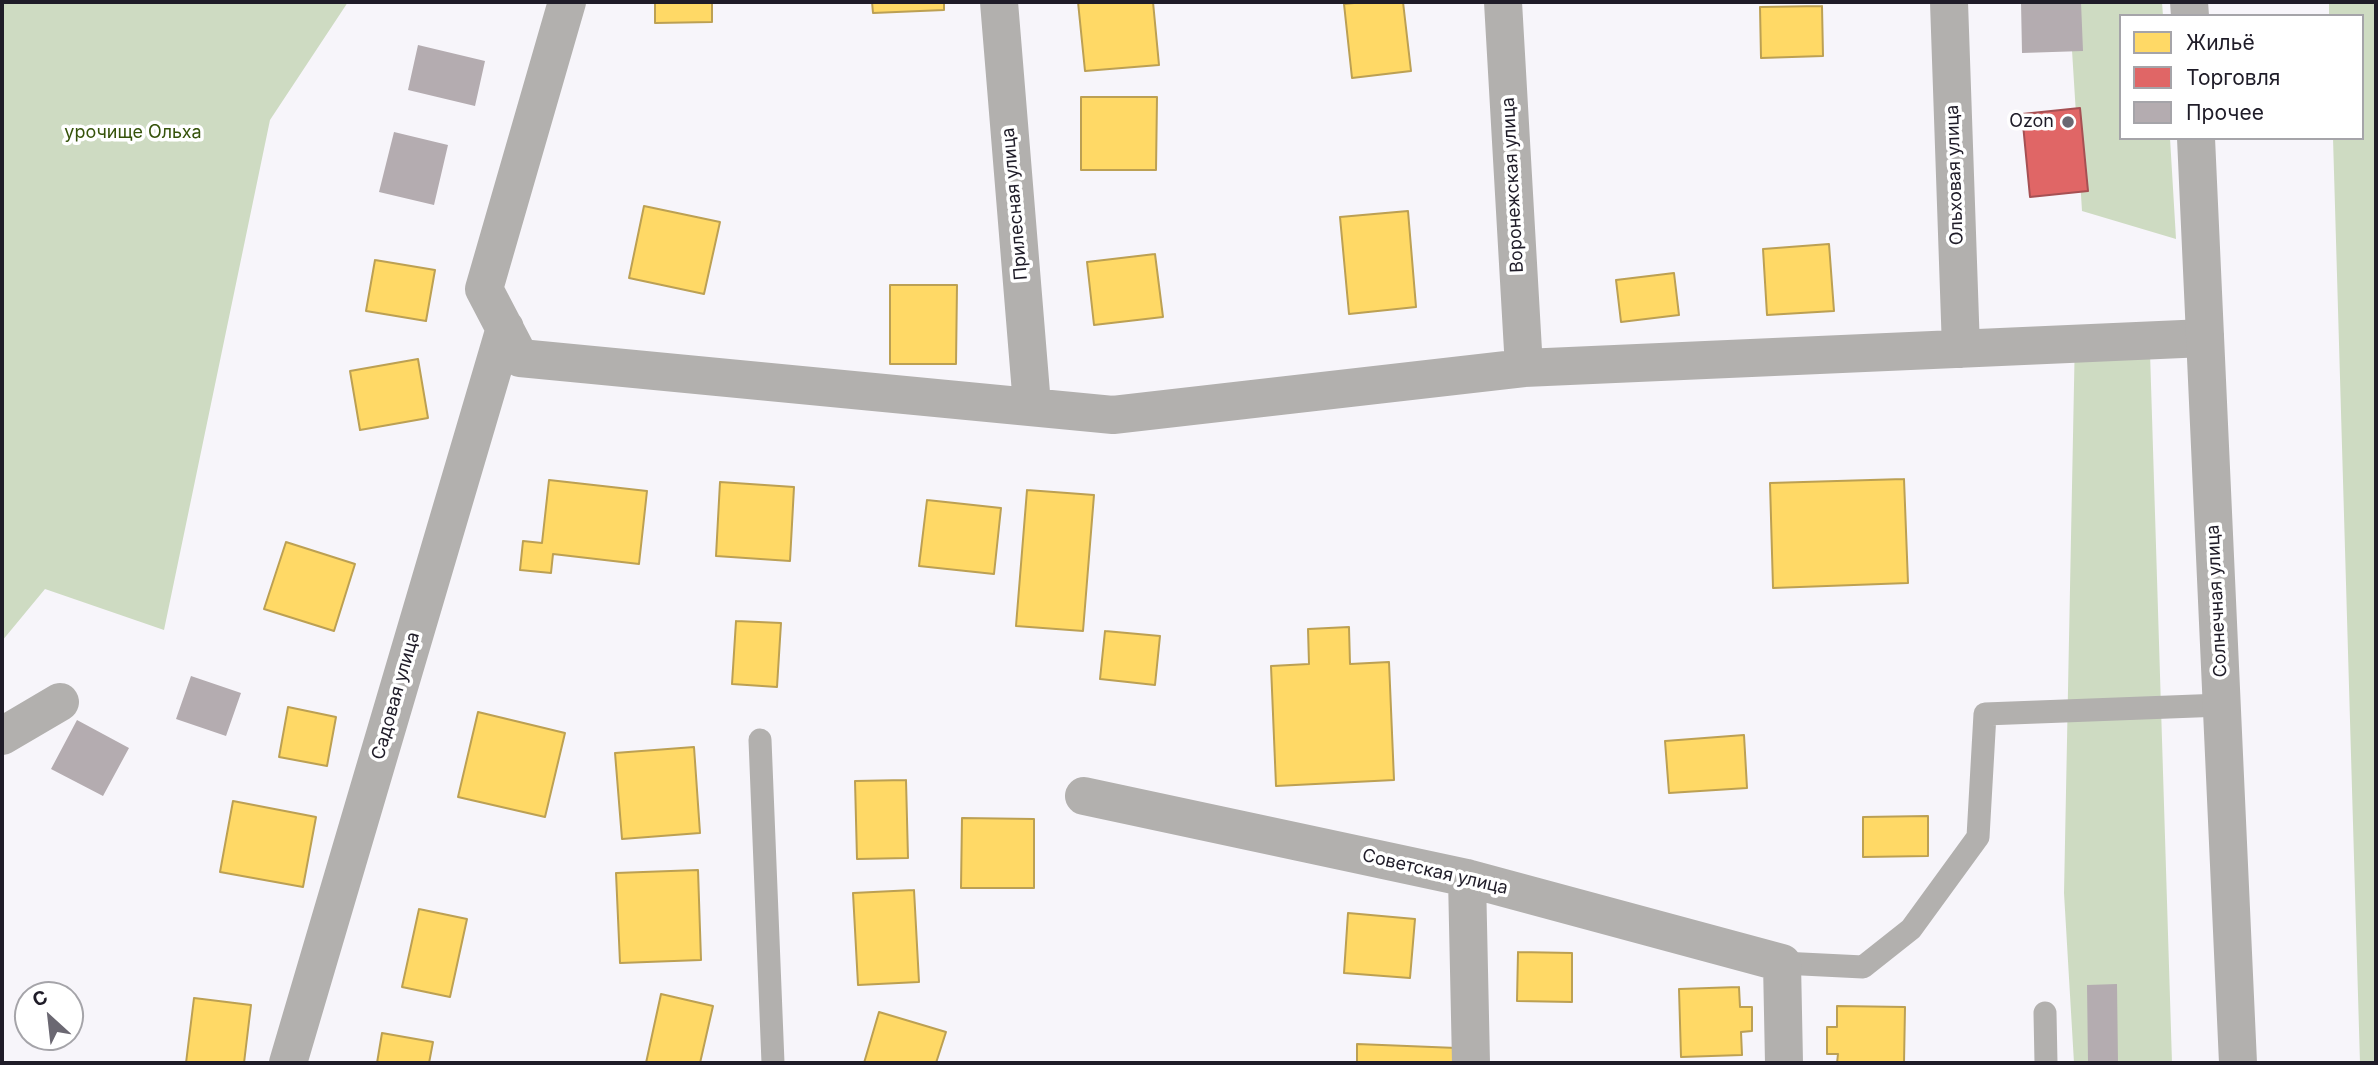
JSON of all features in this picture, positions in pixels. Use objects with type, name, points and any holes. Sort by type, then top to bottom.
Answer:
[{"type":"street","points":[[567,2],[484,289],[520,358],[1032,405],[1113,415],[1524,368],[2205,338]]},
{"type":"street","name":"Прилесная улица","points":[[999,2],[1032,405]]},
{"type":"street","name":"Воронежская улица","points":[[1503,2],[1524,368]]},
{"type":"street","name":"Ольховая улица","points":[[1949,2],[1961,349]]},
{"type":"street","name":"Солнечная улица","points":[[2196,140],[2238,1063]]},
{"type":"street","name":"Садовая улица","points":[[288,1063],[505,328]]},
{"type":"street","points":[[2,736],[60,702]]},
{"type":"street","name":"Советская улица","points":[[1084,796],[1467,878],[1782,963]]},
{"type":"street","points":[[1467,878],[1471,1063]]},
{"type":"street","points":[[1782,963],[1784,1063]]},
{"type":"lane","points":[[1782,963],[1863,967],[1911,929],[1978,837],[1985,714],[2222,705]]},
{"type":"lane","points":[[760,740],[773,1063]]},
{"type":"lane","points":[[2045,1013],[2046,1063]]},
{"type":"green space","name":"урочище Ольха","points":[[2,2],[348,2],[270,120],[164,630],[45,589],[2,641]]},
{"type":"green space","points":[[2069,2],[2162,2],[2163,14],[2119,14],[2119,140],[2170,140],[2176,239],[2082,211]]},
{"type":"green space","points":[[2329,2],[2376,2],[2376,1063],[2360,1063],[2333,140],[2364,140],[2364,14],[2329,14]]},
{"type":"green space","points":[[2075,334],[2150,352],[2172,1063],[2074,1063],[2064,893]]},
{"type":"building: Жильё","points":[[655,2],[712,2],[712,22],[655,23]]},
{"type":"building: Жильё","points":[[872,2],[944,2],[944,10],[873,13]]},
{"type":"building: Жильё","points":[[1078,2],[1153,2],[1159,65],[1085,71]]},
{"type":"building: Жильё","points":[[1403,2],[1411,71],[1352,78],[1344,4]]},
{"type":"building: Жильё","points":[[1822,6],[1823,56],[1761,58],[1760,7]]},
{"type":"building: Жильё","points":[[1081,97],[1157,97],[1156,170],[1081,170]]},
{"type":"building: Жильё","points":[[644,206],[720,222],[704,294],[629,278]]},
{"type":"building: Жильё","points":[[1408,211],[1416,307],[1349,314],[1340,217]]},
{"type":"building: Жильё","points":[[1829,244],[1834,311],[1767,315],[1763,249]]},
{"type":"building: Жильё","points":[[1155,254],[1163,317],[1094,325],[1087,262]]},
{"type":"building: Жильё","points":[[375,260],[435,270],[426,321],[366,311]]},
{"type":"building: Жильё","points":[[1674,273],[1679,315],[1621,322],[1616,280]]},
{"type":"building: Жильё","points":[[890,285],[957,285],[956,364],[890,364]]},
{"type":"building: Жильё","points":[[418,359],[428,418],[360,430],[350,371]]},
{"type":"building: Жильё","points":[[1904,479],[1908,583],[1773,588],[1770,483]]},
{"type":"building: Жильё","points":[[549,480],[647,491],[639,564],[553,554],[551,573],[520,570],[523,541],[542,543]]},
{"type":"building: Жильё","points":[[720,482],[794,487],[790,561],[716,556]]},
{"type":"building: Жильё","points":[[1027,490],[1094,495],[1083,631],[1016,626]]},
{"type":"building: Жильё","points":[[927,500],[1001,508],[994,574],[919,566]]},
{"type":"building: Жильё","points":[[286,542],[355,564],[334,631],[264,609]]},
{"type":"building: Жильё","points":[[736,621],[781,623],[777,687],[732,684]]},
{"type":"building: Жильё","points":[[1349,627],[1350,664],[1389,662],[1394,780],[1276,786],[1271,666],[1309,664],[1308,629]]},
{"type":"building: Жильё","points":[[1105,631],[1160,636],[1155,685],[1100,679]]},
{"type":"building: Жильё","points":[[288,707],[336,717],[327,766],[279,757]]},
{"type":"building: Жильё","points":[[478,712],[565,733],[545,817],[458,797]]},
{"type":"building: Жильё","points":[[1744,735],[1747,788],[1669,793],[1665,741]]},
{"type":"building: Жильё","points":[[694,747],[700,833],[622,839],[615,753]]},
{"type":"building: Жильё","points":[[906,780],[908,858],[857,859],[855,781]]},
{"type":"building: Жильё","points":[[233,801],[316,817],[303,887],[220,872]]},
{"type":"building: Жильё","points":[[1928,816],[1928,856],[1863,857],[1863,817]]},
{"type":"building: Жильё","points":[[962,818],[1034,819],[1034,888],[961,888]]},
{"type":"building: Жильё","points":[[698,870],[701,960],[620,963],[616,873]]},
{"type":"building: Жильё","points":[[914,890],[919,982],[858,985],[853,893]]},
{"type":"building: Жильё","points":[[419,909],[467,919],[450,997],[402,987]]},
{"type":"building: Жильё","points":[[1348,913],[1415,919],[1410,978],[1344,973]]},
{"type":"building: Жильё","points":[[1518,952],[1572,953],[1572,1002],[1517,1001]]},
{"type":"building: Жильё","points":[[1739,987],[1740,1007],[1752,1007],[1752,1031],[1741,1032],[1742,1055],[1681,1057],[1679,989]]},
{"type":"building: Жильё","points":[[661,994],[713,1006],[700,1063],[646,1063]]},
{"type":"building: Жильё","points":[[194,998],[251,1005],[244,1063],[186,1063]]},
{"type":"building: Жильё","points":[[1837,1006],[1905,1007],[1904,1063],[1837,1063],[1838,1054],[1827,1054],[1827,1027],[1837,1027]]},
{"type":"building: Жильё","points":[[879,1012],[946,1032],[936,1063],[864,1063]]},
{"type":"building: Жильё","points":[[382,1033],[433,1042],[429,1063],[377,1063]]},
{"type":"building: Жильё","points":[[1357,1044],[1457,1048],[1456,1063],[1357,1063]]},
{"type":"building: Торговля","points":[[2080,108],[2088,191],[2030,197],[2022,114]]},
{"type":"building: Прочее","points":[[2021,2],[2081,2],[2083,51],[2022,53]]},
{"type":"building: Прочее","points":[[418,45],[485,61],[475,106],[408,90]]},
{"type":"building: Прочее","points":[[394,132],[448,145],[434,205],[379,192]]},
{"type":"building: Прочее","points":[[191,676],[241,693],[226,736],[176,719]]},
{"type":"building: Прочее","points":[[77,720],[129,748],[103,796],[51,769]]},
{"type":"building: Прочее","points":[[2117,984],[2118,1063],[2088,1063],[2087,985]]},
{"type":"place","name":"Ozon","points":[[2068,122]]}]
